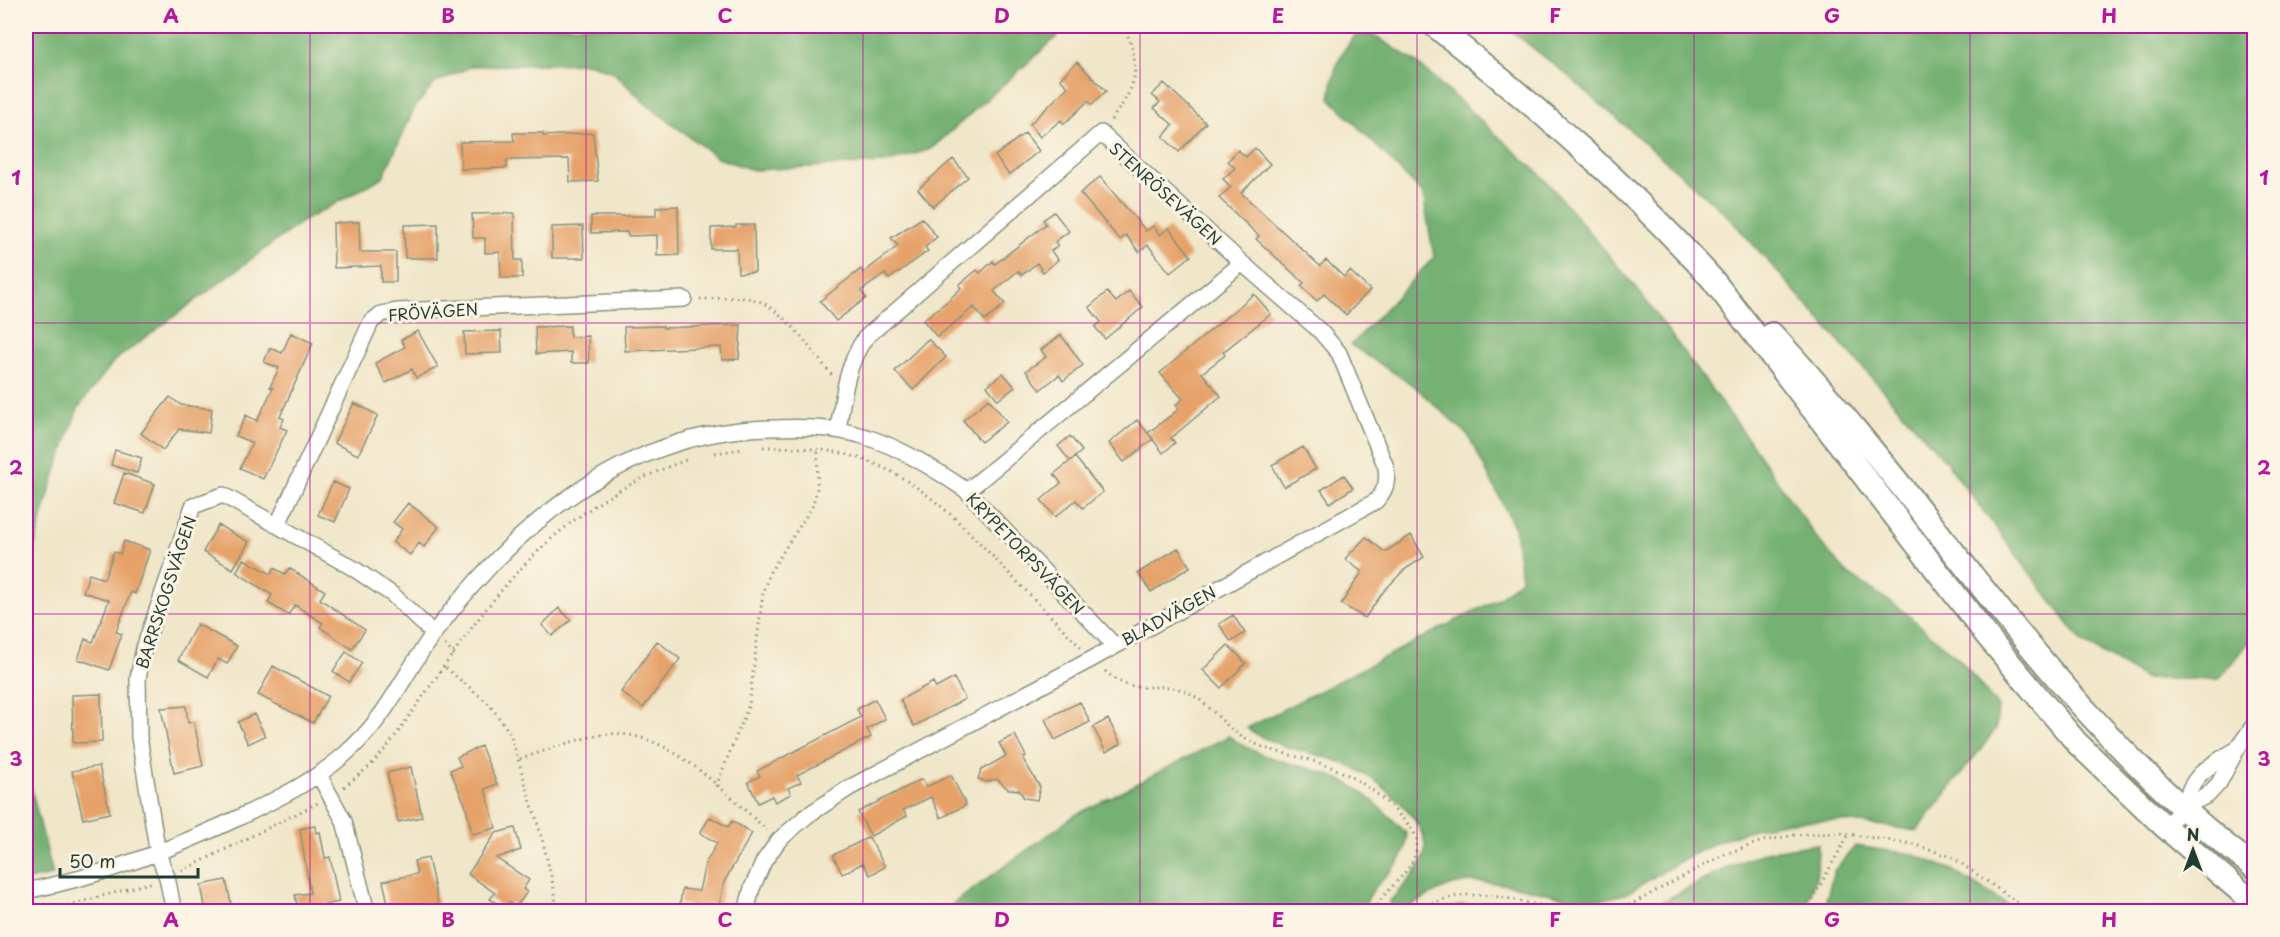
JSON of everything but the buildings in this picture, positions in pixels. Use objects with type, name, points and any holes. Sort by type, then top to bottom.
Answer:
[{"type":"main road","points":[[1435,26],[1557,125],[1670,231],[1713,280],[1988,637],[2077,743],[2165,827],[2254,903]]},
{"type":"main road","points":[[1713,280],[1770,332],[1820,386],[2005,618],[2093,721],[2184,807],[2254,867]]},
{"type":"street","name":"STENRÖSEVÄGEN","points":[[838,430],[844,389],[855,352],[865,338],[1101,133],[1242,263]]},
{"type":"street","points":[[967,491],[1242,263]]},
{"type":"street","name":"BLADVÄGEN","points":[[746,912],[752,888],[764,861],[779,840],[808,815],[849,788],[1092,658],[1376,501],[1386,486],[1386,467],[1339,353],[1320,332],[1242,263]]},
{"type":"street","name":"FRÖVÄGEN","points":[[278,524],[371,322],[381,314],[397,310],[684,299]]},
{"type":"street","name":"KRYPETORPSVÄGEN","points":[[26,891],[109,872],[158,854],[267,804],[319,775],[367,735],[388,709],[434,634],[514,543],[540,519],[597,478],[629,460],[673,443],[724,431],[758,428],[838,430],[891,446],[944,475],[967,491],[1114,645]]},
{"type":"street","name":"BARRSKOGSVÄGEN","points":[[158,854],[139,737],[136,702],[138,678],[144,648],[193,506],[223,495],[278,524],[393,595],[434,634]]},
{"type":"street","points":[[2165,827],[2184,807],[2208,795],[2219,783],[2237,749],[2254,725]]},
{"type":"street","points":[[2184,807],[2191,784],[2197,776],[2237,749]]},
{"type":"street","points":[[319,775],[350,841],[367,912]]},
{"type":"street","points":[[158,854],[167,878],[174,912]]},
{"type":"path","points":[[1101,133],[1126,99],[1134,80],[1136,59],[1124,26]]},
{"type":"path","points":[[684,299],[750,299],[764,303],[778,312],[844,389]]},
{"type":"path","points":[[716,786],[749,705],[763,592],[770,572],[812,507],[817,490],[818,449],[822,429]]},
{"type":"path","points":[[759,447],[818,449],[850,455],[884,467],[921,488],[949,512],[1092,658],[1125,685],[1187,692],[1244,738],[1275,751],[1344,772],[1374,791],[1414,831],[1417,841],[1416,853],[1408,868],[1383,897],[1374,912]]},
{"type":"path","points":[[711,453],[750,448]]},
{"type":"path","points":[[45,912],[131,890],[167,878],[330,796],[354,781],[388,747],[491,603],[540,547],[605,497],[657,471],[696,458]]},
{"type":"path","points":[[445,668],[495,710],[510,733],[520,759],[555,893],[556,912]]},
{"type":"path","points":[[520,759],[591,737],[628,735],[644,737],[660,744],[716,786],[779,840]]},
{"type":"path","points":[[1809,912],[1814,896],[1849,834]]},
{"type":"path","points":[[1612,912],[1638,901],[1725,854],[1763,841],[1795,835],[1849,834],[1913,844],[1952,857],[2031,912]]},
{"type":"path","points":[[1416,912],[1438,900],[1459,894],[1484,893],[1574,912]]},
{"type":"green space","points":[[26,26],[1069,26],[931,149],[885,163],[753,170],[718,158],[647,105],[613,72],[588,63],[472,66],[435,83],[415,107],[383,177],[300,223],[114,361],[78,408],[51,486],[26,576]]},
{"type":"green space","points":[[1505,26],[2254,26],[2254,636],[2219,679],[2146,679],[2082,642],[1944,459],[1726,214],[1566,74]]},
{"type":"green space","points":[[1374,35],[1416,62],[1541,175],[1638,290],[1753,446],[1818,540],[1847,573],[1901,609],[1960,660],[1998,707],[1996,729],[1917,831],[1819,820],[1771,825],[1747,831],[1709,846],[1625,894],[1591,902],[1509,885],[1476,882],[1453,885],[1398,911],[1391,910],[1389,902],[1418,869],[1425,849],[1424,838],[1418,825],[1407,810],[1381,785],[1361,772],[1328,758],[1276,743],[1247,728],[1498,599],[1521,579],[1515,528],[1468,435],[1413,385],[1351,345],[1434,257],[1423,194],[1330,98],[1337,65],[1344,50],[1355,36]]},
{"type":"green space","points":[[1229,736],[1242,745],[1269,757],[1341,780],[1376,804],[1406,833],[1406,846],[1402,856],[1373,891],[1367,900],[1365,911],[943,911],[1074,816]]},
{"type":"green space","points":[[26,768],[53,875],[26,880]]},
{"type":"green space","points":[[1818,844],[1817,873],[1805,911],[1645,911],[1730,866],[1766,852]]},
{"type":"green space","points":[[1855,846],[1912,854],[1950,869],[2018,911],[1823,911],[1834,871]]},
{"type":"green space","points":[[1463,905],[1519,911],[1439,911]]}]
